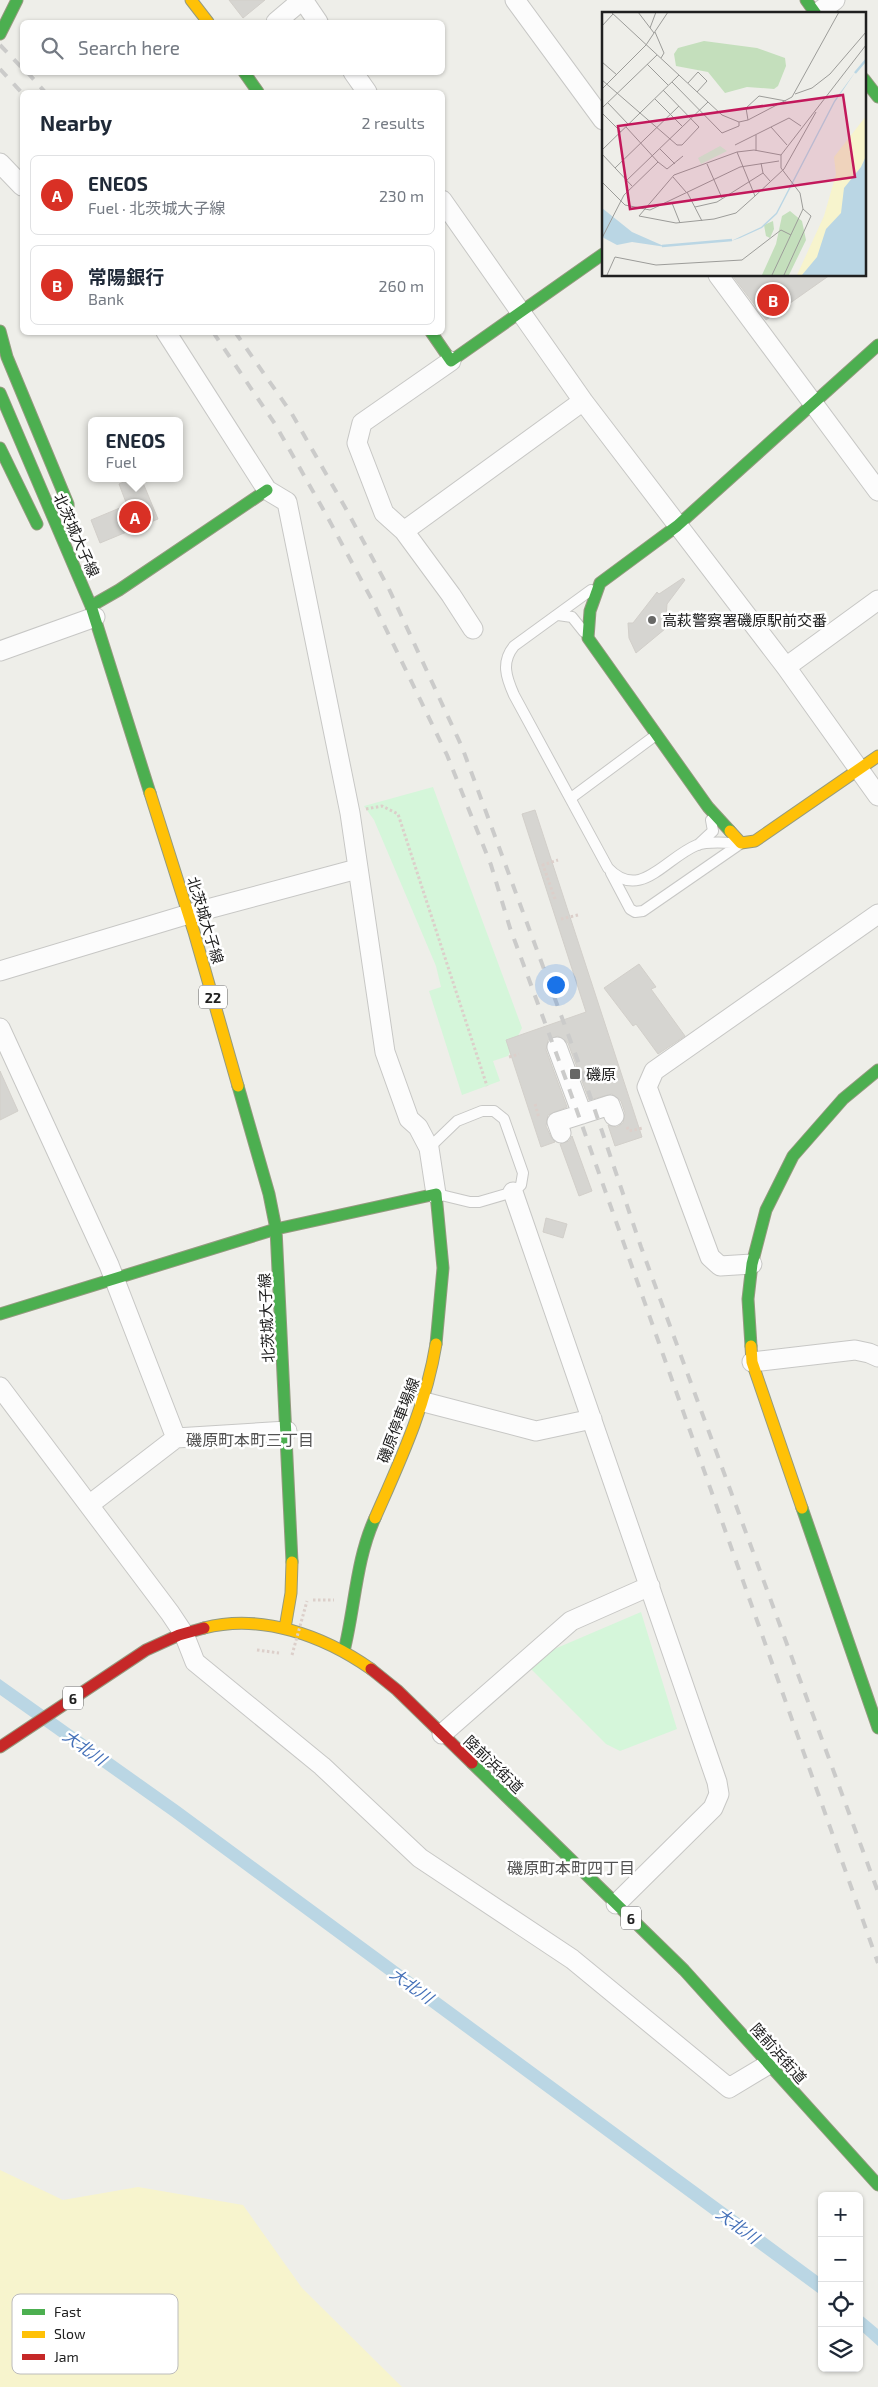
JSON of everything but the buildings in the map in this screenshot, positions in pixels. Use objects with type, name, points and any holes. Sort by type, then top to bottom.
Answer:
[{"type":"main road","points":[[0,34],[17,0]]},
{"type":"main road","points":[[191,0],[206,20]]},
{"type":"main road","points":[[806,0],[815,12]]},
{"type":"main road","points":[[246,75],[257,90]]},
{"type":"main road","points":[[866,82],[878,97]]},
{"type":"main road","points":[[433,335],[452,361],[602,255]]},
{"type":"main road","points":[[0,331],[7,357],[68,504],[71,558]]},
{"type":"main road","points":[[878,345],[677,526],[600,583],[590,611],[588,638],[708,807],[741,843],[755,841],[766,835],[878,756]]},
{"type":"main road","name":"北茨城大子線","points":[[0,393],[93,611],[189,914],[269,1194],[276,1229],[292,1560],[291,1593],[285,1628]]},
{"type":"main road","points":[[0,448],[48,540],[71,558]]},
{"type":"main road","points":[[93,611],[119,590],[266,490]]},
{"type":"main road","points":[[878,1070],[843,1099],[793,1156],[766,1210],[752,1264],[748,1300],[752,1362],[878,1728]]},
{"type":"main road","points":[[0,1314],[116,1280],[276,1229],[436,1194]]},
{"type":"main road","name":"磯原停車場線","points":[[344,1651],[352,1620],[365,1539],[408,1444],[431,1377],[439,1329],[443,1268],[436,1194]]},
{"type":"main road","name":"陸前浜街道","points":[[0,1746],[146,1650],[184,1634],[241,1623],[285,1628],[320,1639],[344,1651],[383,1678],[684,1970],[878,2185]]},
{"type":"street","points":[[278,20],[302,0],[317,20]]},
{"type":"street","points":[[515,0],[602,119]]},
{"type":"street","points":[[819,12],[835,0]]},
{"type":"street","points":[[355,75],[366,90]]},
{"type":"street","points":[[0,163],[20,184]]},
{"type":"street","points":[[445,204],[583,401],[786,667],[878,796]]},
{"type":"street","points":[[719,276],[878,492]]},
{"type":"street","points":[[168,335],[266,490],[287,502],[291,514],[305,594],[350,813],[357,870],[386,1052],[409,1119],[418,1127],[428,1148],[436,1194]]},
{"type":"street","points":[[452,361],[362,423],[357,443],[384,513],[404,531],[451,595],[472,629]]},
{"type":"street","points":[[404,531],[583,401]]},
{"type":"street","points":[[786,667],[878,600]]},
{"type":"street","points":[[0,651],[93,611]]},
{"type":"street","points":[[0,971],[189,914],[357,870]]},
{"type":"street","points":[[752,1264],[720,1266],[710,1257],[647,1087],[654,1071],[878,914]]},
{"type":"street","points":[[0,1028],[116,1280],[176,1438]]},
{"type":"street","points":[[557,1047],[582,1114]]},
{"type":"street","points":[[562,1129],[582,1114],[610,1113]]},
{"type":"street","points":[[513,1192],[650,1586],[717,1782],[719,1794],[713,1808],[616,1904]]},
{"type":"street","points":[[752,1362],[855,1350],[878,1357]]},
{"type":"street","points":[[0,1387],[184,1634],[195,1662],[322,1766],[420,1858],[572,1959],[730,2088],[769,2064]]},
{"type":"street","points":[[424,1402],[536,1431],[592,1419]]},
{"type":"street","points":[[89,1504],[176,1438],[287,1431]]},
{"type":"street","points":[[442,1734],[571,1621],[650,1586]]},
{"type":"lane","points":[[600,583],[514,646],[507,658],[505,671],[514,695],[630,909],[635,912],[643,911],[741,843]]},
{"type":"lane","points":[[558,615],[572,617],[588,638]]},
{"type":"lane","points":[[571,798],[656,735]]},
{"type":"lane","points":[[608,868],[617,877],[638,882],[698,845],[713,831],[708,807]]},
{"type":"lane","points":[[698,845],[741,843]]},
{"type":"lane","points":[[428,1148],[457,1121],[482,1111],[494,1111],[504,1119],[523,1173],[521,1185],[513,1192],[479,1202],[470,1202],[436,1194]]},
{"type":"path","points":[[350,813],[382,806],[398,814],[487,1086]]},
{"type":"path","points":[[555,898],[544,865],[558,860]]},
{"type":"path","points":[[561,919],[578,915]]},
{"type":"path","points":[[509,1057],[519,1054]]},
{"type":"path","points":[[629,1131],[639,1128]]},
{"type":"path","points":[[257,1650],[292,1655],[307,1600],[337,1600]]},
{"type":"sand","points":[[0,2170],[63,2200],[138,2187],[243,2205],[302,2288],[402,2387],[0,2387]]},
{"type":"green space","points":[[433,787],[522,1028],[508,1056],[493,1061],[500,1081],[462,1095],[429,991],[441,987],[436,966],[374,820],[364,806]]},
{"type":"green space","points":[[641,1612],[677,1729],[620,1751],[606,1744],[524,1662]]},
{"type":"water","name":"大北川","points":[[0,1679],[179,1806],[818,2276],[818,2293],[171,1816],[0,1695]]},
{"type":"water","points":[[863,2316],[878,2329],[878,2346],[863,2333]]},
{"type":"railway","points":[[0,45],[20,66]]},
{"type":"railway","points":[[0,69],[20,91]]},
{"type":"railway","points":[[30,75],[43,90]]},
{"type":"railway","points":[[215,335],[275,424],[328,518],[372,600],[447,755],[491,865],[510,928],[565,1077],[878,1963]]},
{"type":"railway","points":[[237,335],[292,414],[346,509],[389,589],[462,747],[582,1072],[641,1247],[878,1892]]},
{"type":"traffic: fast","points":[[0,34],[17,0]]},
{"type":"traffic: fast","points":[[806,0],[815,12]]},
{"type":"traffic: fast","points":[[246,75],[257,90]]},
{"type":"traffic: fast","points":[[866,82],[878,97]]},
{"type":"traffic: fast","points":[[433,335],[451,361],[602,255]]},
{"type":"traffic: fast","points":[[0,331],[7,357],[68,504],[69,519]]},
{"type":"traffic: fast","points":[[730,831],[708,807],[588,638],[590,611],[600,583],[677,526],[878,345]]},
{"type":"traffic: fast","points":[[0,393],[91,606],[150,793]]},
{"type":"traffic: fast","points":[[0,448],[37,524]]},
{"type":"traffic: fast","points":[[91,606],[119,590],[267,490]]},
{"type":"traffic: fast","points":[[751,1346],[748,1299],[752,1264],[766,1210],[793,1156],[843,1099],[878,1070]]},
{"type":"traffic: fast","points":[[238,1086],[269,1194],[276,1229],[292,1562]]},
{"type":"traffic: fast","points":[[0,1314],[276,1229],[436,1194],[443,1268],[436,1344]]},
{"type":"traffic: fast","points":[[802,1508],[878,1728]]},
{"type":"traffic: fast","points":[[344,1651],[360,1566],[375,1518]]},
{"type":"traffic: fast","points":[[472,1763],[684,1970],[878,2185]]},
{"type":"traffic: slow","points":[[191,0],[206,20]]},
{"type":"traffic: slow","points":[[730,831],[741,843],[755,841],[878,756]]},
{"type":"traffic: slow","points":[[150,793],[194,932],[238,1086]]},
{"type":"traffic: slow","points":[[375,1518],[403,1454],[419,1411],[432,1367],[436,1344]]},
{"type":"traffic: slow","points":[[751,1346],[752,1362],[802,1508]]},
{"type":"traffic: slow","points":[[285,1628],[291,1593],[292,1562]]},
{"type":"traffic: slow","points":[[204,1628],[248,1623],[292,1630],[333,1647],[371,1669]]},
{"type":"traffic: jam","points":[[0,1747],[146,1650],[179,1635],[204,1628]]},
{"type":"traffic: jam","points":[[371,1669],[397,1690],[472,1763]]},
{"type":"place","name":"常陽銀行","points":[[773,300]]},
{"type":"place","name":"ENEOS","points":[[135,517]]},
{"type":"place","name":"高萩警察署磯原駅前交番","points":[[652,620]]},
{"type":"place","name":"磯原","points":[[575,1074]]},
{"type":"district","name":"磯原町本町三丁目","points":[[250,1439]]},
{"type":"district","name":"磯原町本町四丁目","points":[[571,1867]]}]
